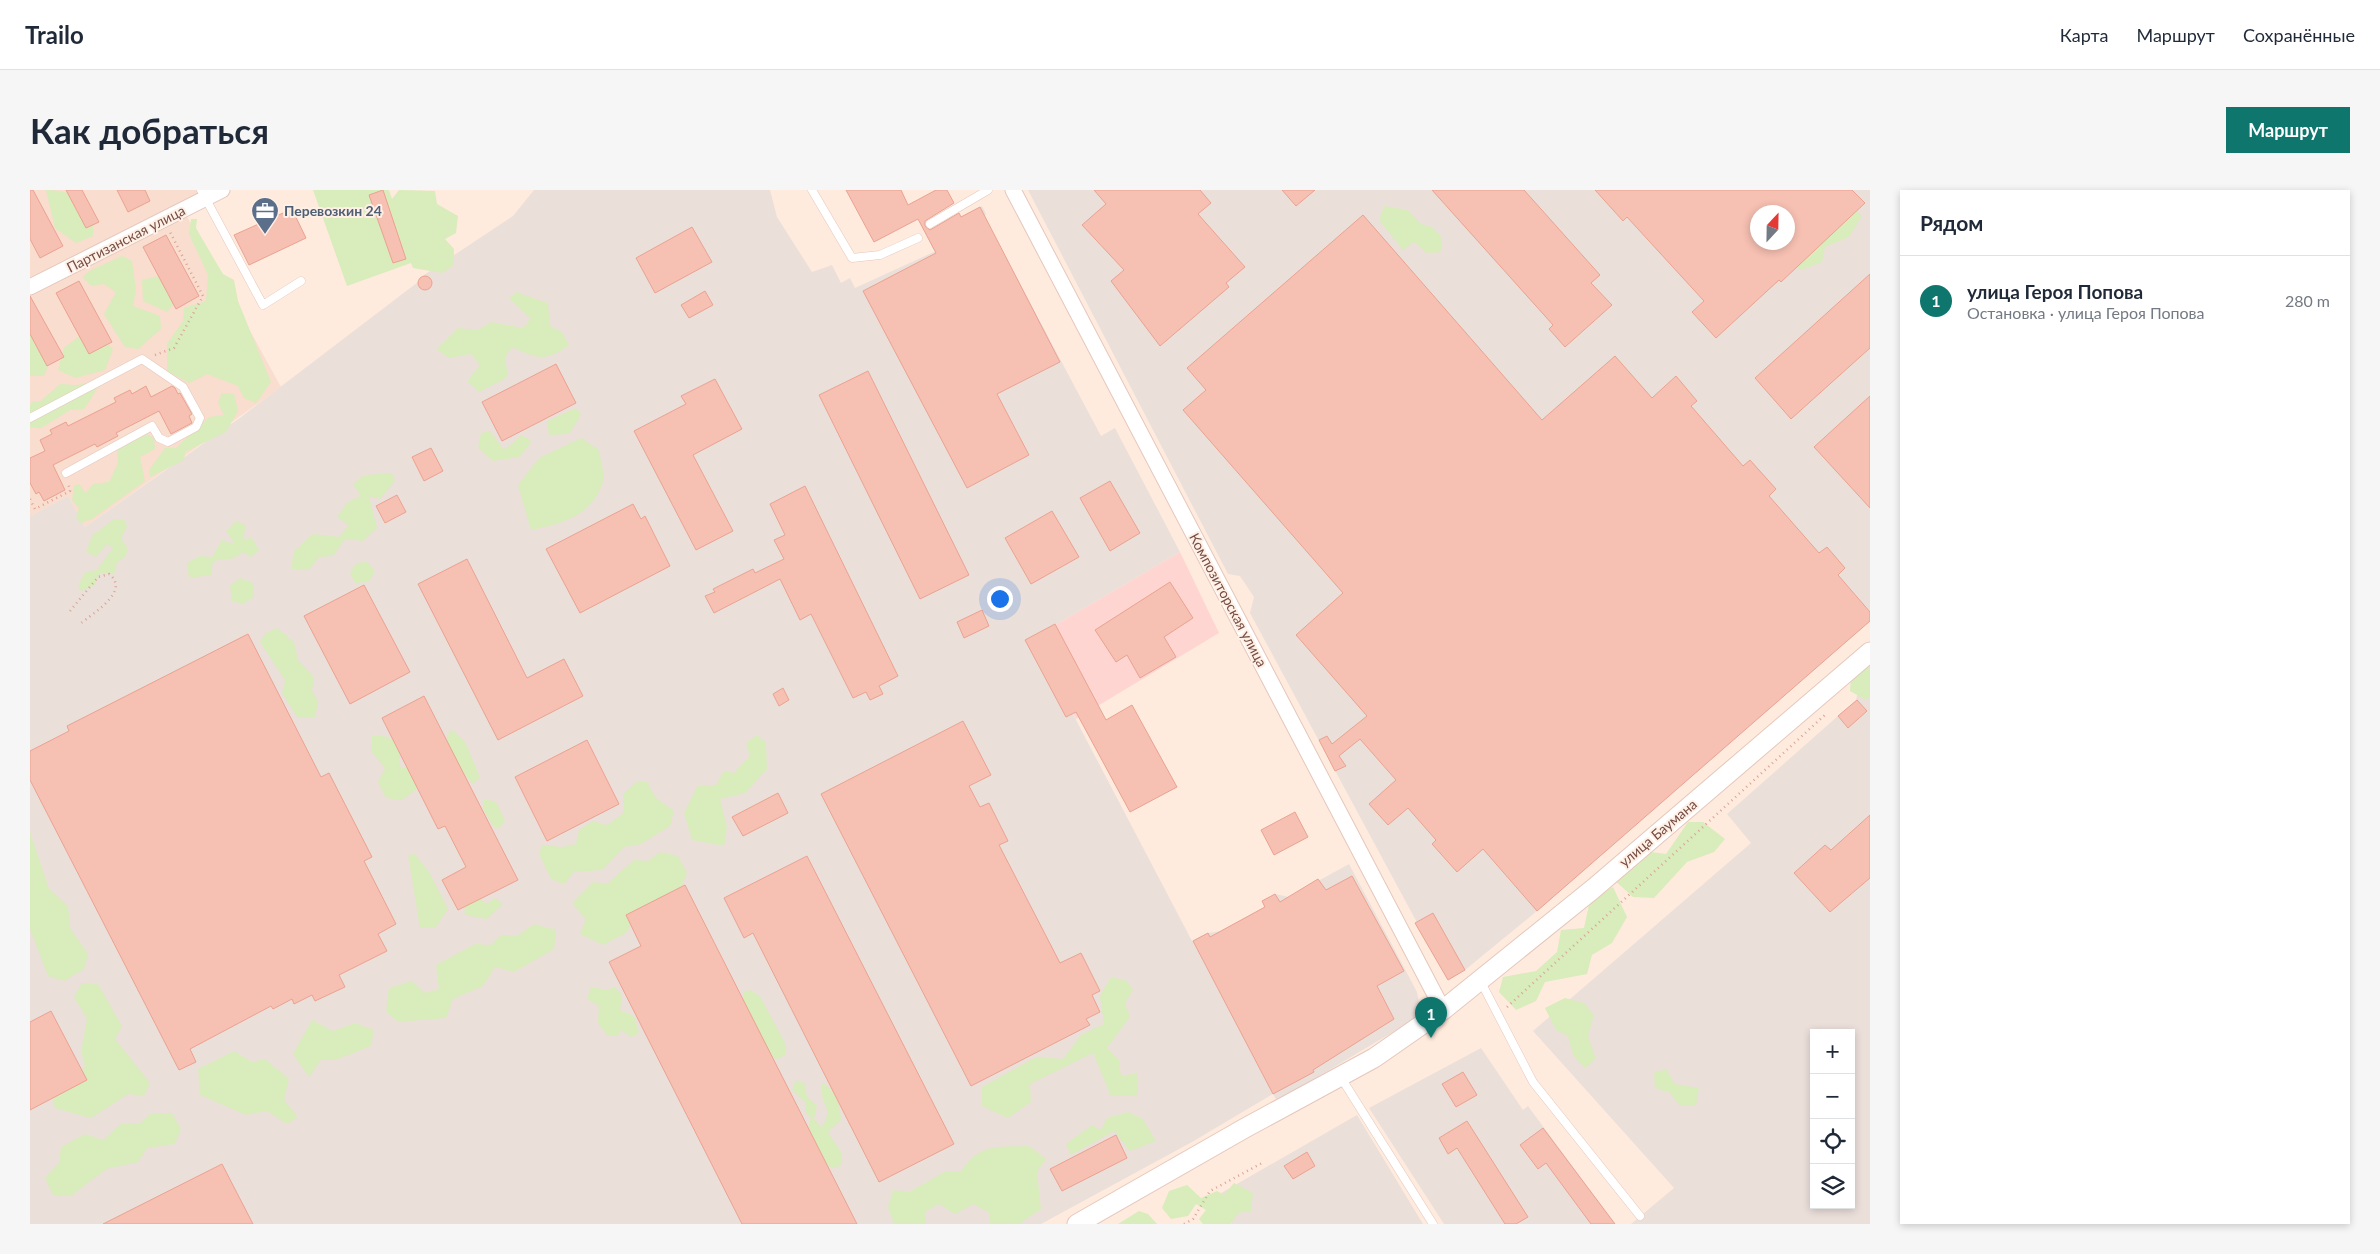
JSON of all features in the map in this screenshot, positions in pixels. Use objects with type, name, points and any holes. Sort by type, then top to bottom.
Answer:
[{"type":"street","name":"Партизанская улица","points":[[30,287],[164,220],[203,194],[222,190]]},
{"type":"street","name":"Композиторская улица","points":[[1013,190],[1443,1010]]},
{"type":"street","name":"улица Баумана","points":[[1077,1224],[1374,1058],[1443,1010],[1481,982],[1870,652]]},
{"type":"lane","points":[[812,190],[852,258],[880,255],[918,238]]},
{"type":"lane","points":[[930,224],[988,190]]},
{"type":"lane","points":[[203,194],[263,305],[301,281]]},
{"type":"lane","points":[[30,418],[142,359],[183,387],[200,418],[196,427],[168,442],[159,438],[152,426],[66,473]]},
{"type":"lane","points":[[1481,982],[1533,1082],[1640,1216]]},
{"type":"lane","points":[[1340,1076],[1433,1224]]},
{"type":"path","points":[[142,359],[174,348],[203,296],[164,220]]},
{"type":"path","points":[[30,499],[35,509],[70,491],[66,473]]},
{"type":"path","points":[[70,611],[98,577],[109,574],[114,577],[117,583],[116,591],[112,598],[80,624]]},
{"type":"path","points":[[1499,1015],[1834,706]]},
{"type":"path","points":[[1184,1224],[1193,1219],[1210,1191],[1264,1162]]},
{"type":"shaded area","points":[[30,190],[208,190],[30,279]]},
{"type":"shaded area","points":[[534,190],[770,190],[777,217],[812,272],[832,265],[841,283],[850,278],[855,288],[938,250],[937,247],[933,249],[926,235],[982,206],[986,214],[984,216],[1101,436],[1115,428],[1180,552],[1033,638],[1192,941],[1208,933],[1221,931],[1264,907],[1262,901],[1275,894],[1289,897],[1349,864],[1417,992],[1419,1003],[1416,1015],[1408,1023],[1277,1101],[1273,1094],[1192,1142],[1041,1224],[30,1224],[30,516],[68,496],[85,527],[241,417],[418,282],[421,277],[513,216]]},
{"type":"shaded area","points":[[1028,190],[1870,190],[1870,621],[1537,911],[1465,970],[1448,980],[1250,613],[1254,597],[1240,576],[1228,574]]},
{"type":"shaded area","points":[[186,215],[281,387],[85,527],[68,496],[30,516],[30,295]]},
{"type":"shaded area","points":[[1180,552],[1219,633],[1076,719],[1033,638]]},
{"type":"shaded area","points":[[1870,678],[1870,1224],[1631,1224],[1674,1188],[1533,1031],[1751,843],[1727,814],[1856,700],[1859,687]]},
{"type":"shaded area","points":[[1481,1048],[1523,1110],[1528,1106],[1615,1224],[1444,1224],[1369,1108]]},
{"type":"shaded area","points":[[1357,1115],[1423,1224],[1232,1224],[1216,1196]]},
{"type":"green space","points":[[46,190],[67,193],[82,201],[91,215],[93,236],[76,243],[55,228]]},
{"type":"green space","points":[[313,190],[389,190],[392,199],[399,190],[435,191],[437,204],[458,216],[456,233],[445,239],[454,249],[454,265],[442,273],[413,268],[411,263],[347,286]]},
{"type":"green space","points":[[1384,206],[1408,210],[1421,224],[1432,227],[1442,238],[1441,252],[1427,253],[1414,242],[1403,250],[1379,220]]},
{"type":"green space","points":[[1854,209],[1862,216],[1849,237],[1825,247],[1822,262],[1801,270],[1791,264]]},
{"type":"green space","points":[[191,219],[197,219],[196,228],[223,274],[234,280],[238,301],[271,382],[256,403],[244,398],[238,386],[207,374],[189,383],[167,371],[167,344],[183,321],[184,308],[206,301],[208,275],[189,234]]},
{"type":"green space","points":[[122,256],[132,261],[136,290],[133,306],[160,316],[161,329],[138,349],[125,347],[104,314],[116,292],[104,284],[91,286],[83,277],[91,270]]},
{"type":"green space","points":[[166,274],[177,299],[167,312],[143,301],[142,280]]},
{"type":"green space","points":[[516,292],[548,303],[550,326],[562,332],[569,345],[554,354],[541,357],[512,347],[505,357],[508,377],[479,392],[467,381],[480,365],[471,354],[449,358],[436,349],[458,328],[478,330],[491,322],[523,328],[531,319],[509,298]]},
{"type":"green space","points":[[30,322],[51,358],[44,376],[30,376]]},
{"type":"green space","points":[[81,335],[105,342],[113,349],[105,370],[75,378],[58,370],[64,348]]},
{"type":"green space","points":[[92,382],[97,389],[84,409],[70,410],[41,428],[30,427],[30,405],[33,401],[41,401],[60,384],[77,385]]},
{"type":"green space","points":[[222,393],[234,394],[238,411],[226,432],[185,452],[184,460],[150,477],[149,470],[165,448],[176,448],[209,417],[224,415],[218,403]]},
{"type":"green space","points":[[576,408],[581,415],[569,434],[549,435],[547,421]]},
{"type":"green space","points":[[490,431],[504,450],[522,435],[532,442],[519,457],[493,461],[478,448],[481,433]]},
{"type":"green space","points":[[146,434],[154,438],[155,449],[140,457],[145,481],[92,519],[80,523],[76,517],[79,508],[72,500],[74,486],[79,484],[86,493],[93,484],[109,482],[118,463],[117,442],[126,438],[134,441]]},
{"type":"green space","points":[[581,438],[599,450],[603,481],[599,493],[584,510],[575,516],[554,525],[531,530],[518,485],[539,458]]},
{"type":"green space","points":[[392,473],[395,481],[380,499],[369,496],[377,528],[363,541],[345,539],[333,556],[319,557],[309,570],[291,569],[294,551],[313,534],[339,537],[349,525],[337,517],[348,502],[361,496],[353,484],[364,475]]},
{"type":"green space","points":[[114,519],[125,520],[127,527],[121,538],[128,549],[125,557],[117,562],[115,574],[100,573],[94,586],[81,591],[78,586],[85,572],[97,570],[113,548],[107,544],[96,557],[86,552],[92,536]]},
{"type":"green space","points":[[236,521],[246,525],[243,539],[252,538],[259,550],[251,557],[242,552],[235,558],[213,561],[211,575],[189,578],[187,563],[200,556],[212,557],[222,540],[235,544],[226,531]]},
{"type":"green space","points":[[367,562],[375,571],[369,582],[355,583],[350,573],[356,563]]},
{"type":"green space","points":[[240,578],[253,583],[254,597],[243,604],[232,601],[230,586]]},
{"type":"green space","points":[[277,628],[294,642],[298,660],[314,677],[312,691],[318,701],[315,718],[298,718],[282,693],[285,680],[260,642],[266,633]]},
{"type":"green space","points":[[1870,663],[1870,697],[1866,700],[1850,691],[1851,675]]},
{"type":"green space","points":[[451,729],[465,742],[480,777],[473,784],[451,759],[445,742]]},
{"type":"green space","points":[[757,735],[766,743],[767,769],[745,793],[720,799],[727,827],[724,846],[692,840],[684,813],[698,785],[716,785],[724,771],[734,773],[750,756],[746,743]]},
{"type":"green space","points":[[372,736],[384,736],[400,743],[399,766],[414,770],[422,785],[402,800],[386,798],[378,782],[385,768],[371,751]]},
{"type":"green space","points":[[637,782],[647,782],[656,798],[674,811],[670,826],[641,844],[624,847],[602,870],[574,872],[564,884],[551,879],[539,854],[542,845],[562,847],[576,844],[579,830],[593,821],[607,825],[624,813],[623,794]]},
{"type":"green space","points":[[484,799],[496,802],[505,820],[500,828],[493,826],[483,809]]},
{"type":"green space","points":[[1688,822],[1703,822],[1725,839],[1714,852],[1687,862],[1654,898],[1633,897],[1612,878],[1629,871],[1651,852],[1666,854]]},
{"type":"green space","points":[[30,832],[49,889],[68,906],[70,928],[88,954],[84,969],[64,981],[48,976],[30,929]]},
{"type":"green space","points":[[660,852],[678,856],[687,873],[675,903],[637,915],[626,933],[603,945],[580,934],[586,919],[572,903],[593,882],[607,884],[634,860],[648,861]]},
{"type":"green space","points":[[415,854],[429,872],[448,909],[436,927],[420,928],[408,855]]},
{"type":"green space","points":[[1613,887],[1627,917],[1612,943],[1592,955],[1587,974],[1545,982],[1536,1001],[1516,1010],[1499,992],[1503,977],[1536,971],[1557,952],[1561,930],[1584,928],[1590,900]]},
{"type":"green space","points":[[479,898],[487,904],[495,898],[503,904],[487,919],[465,915],[464,901]]},
{"type":"green space","points":[[534,924],[556,930],[554,949],[514,972],[495,967],[483,986],[453,999],[446,1018],[398,1022],[386,1011],[389,988],[412,981],[425,993],[439,989],[436,965],[475,944],[490,945],[502,935],[517,936]]},
{"type":"green space","points":[[1111,977],[1127,981],[1133,990],[1125,1003],[1130,1017],[1107,1048],[1119,1060],[1121,1076],[1138,1073],[1137,1096],[1111,1096],[1093,1053],[1030,1084],[1031,1102],[1008,1118],[982,1106],[982,1087],[1036,1057],[1063,1059],[1081,1035],[1104,1024],[1100,996]]},
{"type":"green space","points":[[82,983],[98,984],[122,1026],[115,1039],[150,1083],[144,1096],[128,1094],[91,1118],[55,1108],[48,1085],[67,1079],[85,1067],[81,1051],[87,1019],[74,997]]},
{"type":"green space","points":[[591,987],[607,990],[615,987],[622,996],[620,1010],[634,1016],[639,1033],[632,1037],[619,1029],[619,1036],[608,1036],[598,1023],[599,1006],[587,999]]},
{"type":"green space","points":[[750,990],[760,996],[786,1045],[785,1055],[778,1059],[768,1057],[744,1008],[743,992]]},
{"type":"green space","points":[[1565,998],[1584,1003],[1594,1015],[1588,1036],[1596,1059],[1585,1068],[1573,1055],[1568,1036],[1556,1030],[1545,1008]]},
{"type":"green space","points":[[312,1020],[333,1031],[355,1023],[374,1030],[371,1046],[338,1059],[321,1060],[309,1077],[293,1054]]},
{"type":"green space","points":[[234,1051],[252,1062],[265,1059],[289,1079],[284,1100],[298,1117],[287,1124],[267,1111],[246,1115],[200,1095],[198,1069]]},
{"type":"green space","points":[[1666,1069],[1675,1084],[1699,1088],[1696,1106],[1680,1106],[1670,1093],[1655,1088],[1654,1073]]},
{"type":"green space","points":[[795,1081],[805,1083],[807,1097],[817,1106],[814,1119],[822,1128],[828,1113],[821,1093],[822,1083],[827,1085],[834,1093],[840,1109],[841,1120],[828,1132],[841,1152],[842,1164],[835,1168],[822,1164],[807,1134],[811,1117],[805,1113],[806,1103],[792,1090]]},
{"type":"green space","points":[[1128,1112],[1143,1119],[1156,1141],[1130,1151],[1114,1131],[1071,1155],[1066,1144],[1092,1125],[1101,1130],[1107,1118]]},
{"type":"green space","points":[[151,1113],[172,1113],[181,1129],[175,1144],[147,1148],[138,1162],[106,1169],[71,1196],[53,1195],[45,1178],[59,1163],[61,1147],[85,1134],[103,1140],[121,1124],[140,1123]]},
{"type":"green space","points":[[1029,1146],[1046,1159],[1037,1172],[1041,1209],[1019,1224],[989,1224],[990,1213],[973,1204],[955,1214],[939,1204],[926,1211],[926,1224],[894,1224],[888,1207],[893,1190],[909,1192],[946,1171],[961,1171],[975,1155],[990,1148]]},
{"type":"green space","points":[[1234,1183],[1253,1193],[1251,1211],[1238,1213],[1231,1224],[1203,1224],[1199,1219],[1206,1210],[1196,1204],[1188,1216],[1171,1219],[1162,1208],[1169,1191],[1187,1185],[1201,1198],[1217,1191],[1224,1195]]},
{"type":"green space","points":[[1139,1211],[1148,1214],[1157,1224],[1118,1224]]},
{"type":"building","points":[[30,190],[33,190],[63,246],[40,258],[30,239]]},
{"type":"building","points":[[66,190],[82,190],[99,222],[86,228]]},
{"type":"building","points":[[117,190],[145,190],[150,201],[128,212]]},
{"type":"building","points":[[383,190],[406,259],[393,263],[369,195]]},
{"type":"building","points":[[846,190],[901,190],[908,205],[936,190],[947,190],[954,203],[925,221],[925,226],[930,230],[959,213],[961,217],[980,207],[1060,362],[997,394],[1029,455],[967,488],[863,291],[936,253],[918,219],[874,242]]},
{"type":"building","points":[[1094,190],[1200,190],[1211,203],[1198,214],[1245,267],[1226,283],[1229,287],[1160,346],[1111,281],[1124,270],[1082,225],[1106,204]]},
{"type":"building","points":[[1282,190],[1315,190],[1296,206]]},
{"type":"building","points":[[1432,190],[1524,190],[1600,275],[1591,283],[1612,305],[1565,347],[1549,329],[1553,325]]},
{"type":"building","points":[[1595,190],[1852,190],[1865,203],[1781,282],[1779,280],[1716,338],[1692,312],[1704,301],[1627,217],[1623,221]]},
{"type":"building","points":[[292,209],[306,238],[249,265],[234,235]]},
{"type":"building","points":[[1363,215],[1542,420],[1615,356],[1652,398],[1676,376],[1697,401],[1691,406],[1743,466],[1750,460],[1776,489],[1769,496],[1819,553],[1827,547],[1845,568],[1838,575],[1870,612],[1870,621],[1537,911],[1483,849],[1457,872],[1432,844],[1436,840],[1408,808],[1388,825],[1369,804],[1396,780],[1360,739],[1339,756],[1346,766],[1335,771],[1319,740],[1327,736],[1332,744],[1367,716],[1296,635],[1343,593],[1183,410],[1206,390],[1187,368]]},
{"type":"building","points":[[692,227],[712,262],[655,293],[636,258]]},
{"type":"building","points":[[166,235],[199,296],[176,309],[143,247]]},
{"type":"building","points":[[1870,274],[1870,348],[1791,419],[1755,378]]},
{"type":"building","points":[[422,276],[428,276],[432,283],[428,290],[422,290],[418,286],[418,280]]},
{"type":"building","points":[[79,281],[112,342],[89,354],[56,293]]},
{"type":"building","points":[[705,291],[713,305],[689,318],[681,305]]},
{"type":"building","points":[[30,296],[64,357],[47,366],[30,334]]},
{"type":"building","points":[[556,364],[576,403],[502,441],[482,402]]},
{"type":"building","points":[[868,371],[969,575],[920,599],[819,395]]},
{"type":"building","points":[[715,379],[742,429],[693,455],[733,531],[696,550],[634,431],[686,404],[681,396]]},
{"type":"building","points":[[146,386],[151,397],[172,386],[175,388],[192,414],[189,416],[192,423],[171,434],[159,411],[116,433],[118,436],[97,447],[95,444],[53,465],[65,490],[44,501],[39,492],[36,494],[30,483],[30,458],[45,451],[40,440],[52,434],[50,430],[66,422],[68,426],[116,402],[114,398],[130,390],[132,394]]},
{"type":"building","points":[[1870,396],[1870,508],[1814,447]]},
{"type":"building","points":[[431,448],[443,471],[424,481],[412,457]]},
{"type":"building","points":[[1110,481],[1140,533],[1110,551],[1080,498]]},
{"type":"building","points":[[805,486],[898,676],[879,686],[883,694],[870,700],[866,692],[853,698],[811,614],[800,620],[780,579],[714,613],[705,596],[715,592],[713,589],[753,569],[755,573],[784,559],[774,540],[785,535],[770,504]]},
{"type":"building","points":[[397,495],[406,512],[385,523],[376,506]]},
{"type":"building","points":[[633,504],[641,519],[645,516],[670,566],[580,613],[546,549]]},
{"type":"building","points":[[1052,511],[1079,557],[1031,584],[1005,538]]},
{"type":"building","points":[[467,559],[527,678],[564,659],[583,696],[498,740],[418,584]]},
{"type":"building","points":[[1170,582],[1193,618],[1164,637],[1176,657],[1140,678],[1127,655],[1116,662],[1095,630]]},
{"type":"building","points":[[364,585],[410,672],[350,704],[304,616]]},
{"type":"building","points":[[982,610],[989,626],[964,638],[957,622]]},
{"type":"building","points":[[1055,624],[1106,720],[1132,705],[1177,787],[1130,812],[1076,712],[1066,717],[1025,640]]},
{"type":"building","points":[[248,634],[321,777],[329,773],[372,857],[364,861],[396,924],[378,934],[387,951],[339,975],[345,987],[315,1001],[312,995],[294,1004],[292,999],[273,1009],[271,1006],[190,1049],[196,1062],[179,1070],[30,780],[30,751],[69,731],[67,726]]},
{"type":"building","points":[[783,688],[789,700],[779,706],[773,694]]},
{"type":"building","points":[[424,696],[518,880],[458,910],[442,880],[466,867],[445,826],[438,829],[382,718]]},
{"type":"building","points":[[1857,700],[1867,711],[1848,728],[1838,716]]},
{"type":"building","points":[[963,721],[991,775],[969,786],[980,807],[989,803],[1008,841],[999,845],[1060,963],[1081,953],[1100,991],[1092,995],[1100,1012],[1086,1019],[1090,1025],[971,1086],[821,794]]},
{"type":"building","points":[[587,740],[619,804],[547,841],[515,777]]},
{"type":"building","points":[[778,793],[788,813],[743,836],[732,817]]},
{"type":"building","points":[[1295,812],[1308,837],[1274,855],[1261,830]]},
{"type":"building","points":[[1870,815],[1870,878],[1830,912],[1794,873],[1825,845],[1831,850]]},
{"type":"building","points":[[807,856],[954,1144],[879,1182],[753,933],[744,938],[724,898]]},
{"type":"building","points":[[1352,876],[1404,971],[1377,986],[1394,1019],[1313,1070],[1314,1072],[1273,1094],[1193,941],[1208,933],[1210,937],[1265,907],[1262,901],[1275,894],[1280,902],[1318,879],[1326,890]]},
{"type":"building","points":[[685,885],[857,1224],[742,1224],[609,962],[641,946],[626,915]]},
{"type":"building","points":[[1433,913],[1465,970],[1448,980],[1415,923]]},
{"type":"building","points":[[51,1011],[87,1080],[30,1110],[30,1022]]},
{"type":"building","points":[[1463,1072],[1477,1095],[1456,1107],[1442,1084]]},
{"type":"building","points":[[1467,1121],[1528,1217],[1516,1224],[1505,1224],[1457,1148],[1448,1154],[1439,1138]]},
{"type":"building","points":[[1543,1128],[1615,1224],[1591,1224],[1546,1163],[1538,1169],[1520,1145]]},
{"type":"building","points":[[1116,1135],[1127,1158],[1062,1191],[1050,1169]]},
{"type":"building","points":[[1307,1152],[1315,1166],[1293,1179],[1284,1166]]},
{"type":"building","points":[[222,1164],[253,1224],[103,1224]]},
{"type":"place","name":"Перевозкин 24","points":[[265,235]]},
{"type":"place","name":"улица Героя Попова","points":[[1431,1038]]}]
